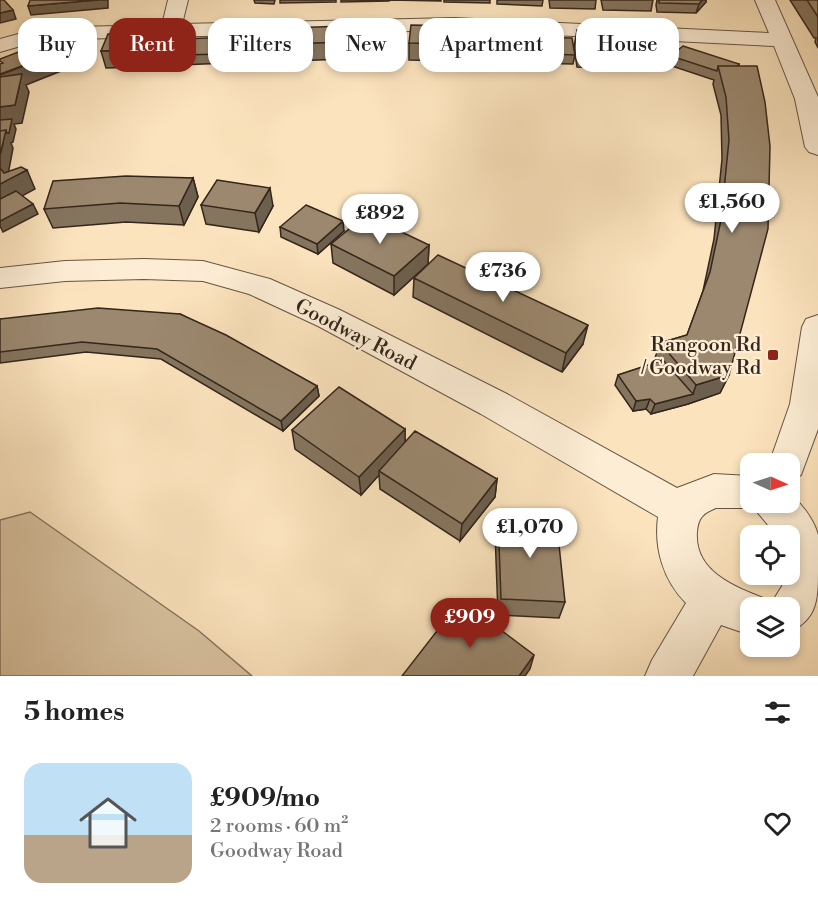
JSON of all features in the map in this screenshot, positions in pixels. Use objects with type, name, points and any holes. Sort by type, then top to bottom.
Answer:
[{"type":"street","points":[[174,18],[178,0]]},
{"type":"street","points":[[765,0],[807,99],[818,147]]},
{"type":"street","points":[[196,29],[454,24],[782,40]]},
{"type":"street","points":[[0,46],[49,34],[109,32]]},
{"type":"street","name":"Goodway Road","points":[[0,278],[65,271],[144,269],[203,271],[259,286],[329,318],[494,404],[681,510]]},
{"type":"street","points":[[792,453],[808,404],[818,327]]},
{"type":"street","points":[[668,676],[731,606],[699,586],[680,560],[674,533],[681,510],[691,500],[711,491],[740,491]]},
{"type":"street","points":[[785,513],[796,521],[813,550],[817,579],[804,602],[800,604]]},
{"type":"shaded area","points":[[30,512],[199,631],[252,676],[0,676],[0,520]]},
{"type":"building","points":[[0,0],[4,0],[13,10],[0,13]]},
{"type":"building","points":[[30,0],[97,0],[28,6]]},
{"type":"building","points":[[659,0],[702,0],[699,4],[659,3]]},
{"type":"building","points":[[807,0],[818,0],[818,17]]},
{"type":"building","points":[[411,25],[419,25],[419,43],[409,43]]},
{"type":"building","points":[[313,27],[325,27],[325,43],[313,43]]},
{"type":"building","points":[[108,34],[109,51],[101,51]]},
{"type":"building","points":[[196,38],[208,38],[208,54],[196,55]]},
{"type":"building","points":[[564,38],[572,38],[575,55],[564,55]]},
{"type":"building","points":[[683,46],[739,64],[737,66],[718,66],[717,71],[679,59],[679,49]]},
{"type":"building","points":[[18,52],[18,67],[0,74],[0,64],[3,63],[0,59]]},
{"type":"building","points":[[718,66],[757,66],[765,102],[770,146],[768,229],[729,375],[696,385],[660,343],[687,335],[710,272],[721,220],[729,140],[726,97]]},
{"type":"building","points":[[22,74],[15,105],[0,107],[0,77]]},
{"type":"building","points":[[12,119],[9,133],[6,130],[0,131],[0,120]]},
{"type":"building","points":[[6,130],[0,155],[0,131]]},
{"type":"building","points":[[21,167],[27,170],[0,184],[0,168],[4,173]]},
{"type":"building","points":[[126,176],[193,178],[179,206],[120,203],[44,209],[53,181]]},
{"type":"building","points":[[217,180],[270,188],[255,213],[201,205]]},
{"type":"building","points":[[16,191],[33,204],[0,221],[0,199]]},
{"type":"building","points":[[306,205],[343,221],[317,244],[280,227]]},
{"type":"building","points":[[366,215],[429,245],[394,276],[331,244]]},
{"type":"building","points":[[438,255],[588,325],[566,353],[414,278]]},
{"type":"building","points":[[98,308],[180,314],[226,335],[317,386],[281,421],[157,349],[82,342],[0,352],[0,319]]},
{"type":"building","points":[[663,360],[693,394],[655,404],[650,399],[636,401],[618,375]]},
{"type":"building","points":[[339,387],[405,429],[359,477],[292,430]]},
{"type":"building","points":[[415,431],[497,479],[462,524],[379,471]]},
{"type":"building","points":[[498,515],[556,516],[565,602],[501,599]]},
{"type":"building","points":[[461,600],[534,655],[519,676],[402,676]]},
{"type":"place","name":"Rangoon Rd / Goodway Rd","points":[[773,355]]}]
